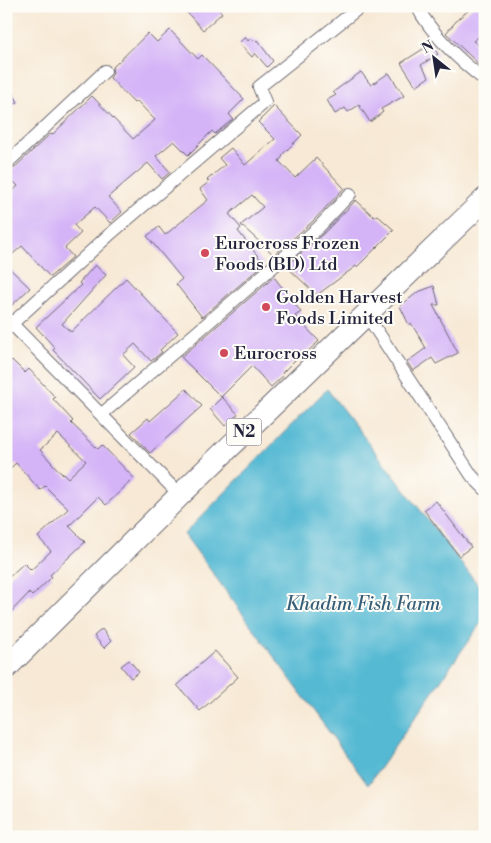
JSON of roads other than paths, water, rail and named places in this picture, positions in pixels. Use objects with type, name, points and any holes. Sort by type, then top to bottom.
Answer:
[{"type":"highway","name":"N2","points":[[6,668],[180,495],[485,199]]},
{"type":"street","points":[[180,495],[102,414],[8,324],[265,102],[259,87],[361,6]]},
{"type":"street","points":[[417,6],[423,18],[458,58],[485,80]]},
{"type":"street","points":[[6,164],[104,71]]},
{"type":"street","points":[[102,414],[318,228],[350,194]]},
{"type":"street","points":[[366,314],[472,476],[485,489]]},
{"type":"water","name":"Khadim Fish Farm","points":[[327,389],[485,594],[485,617],[368,785],[184,534]]},
{"type":"place","name":"Eurocross Frozen Foods (BD) Ltd","points":[[205,253]]},
{"type":"place","name":"Golden Harvest Foods Limited","points":[[266,307]]},
{"type":"place","name":"Eurocross","points":[[224,353]]}]
